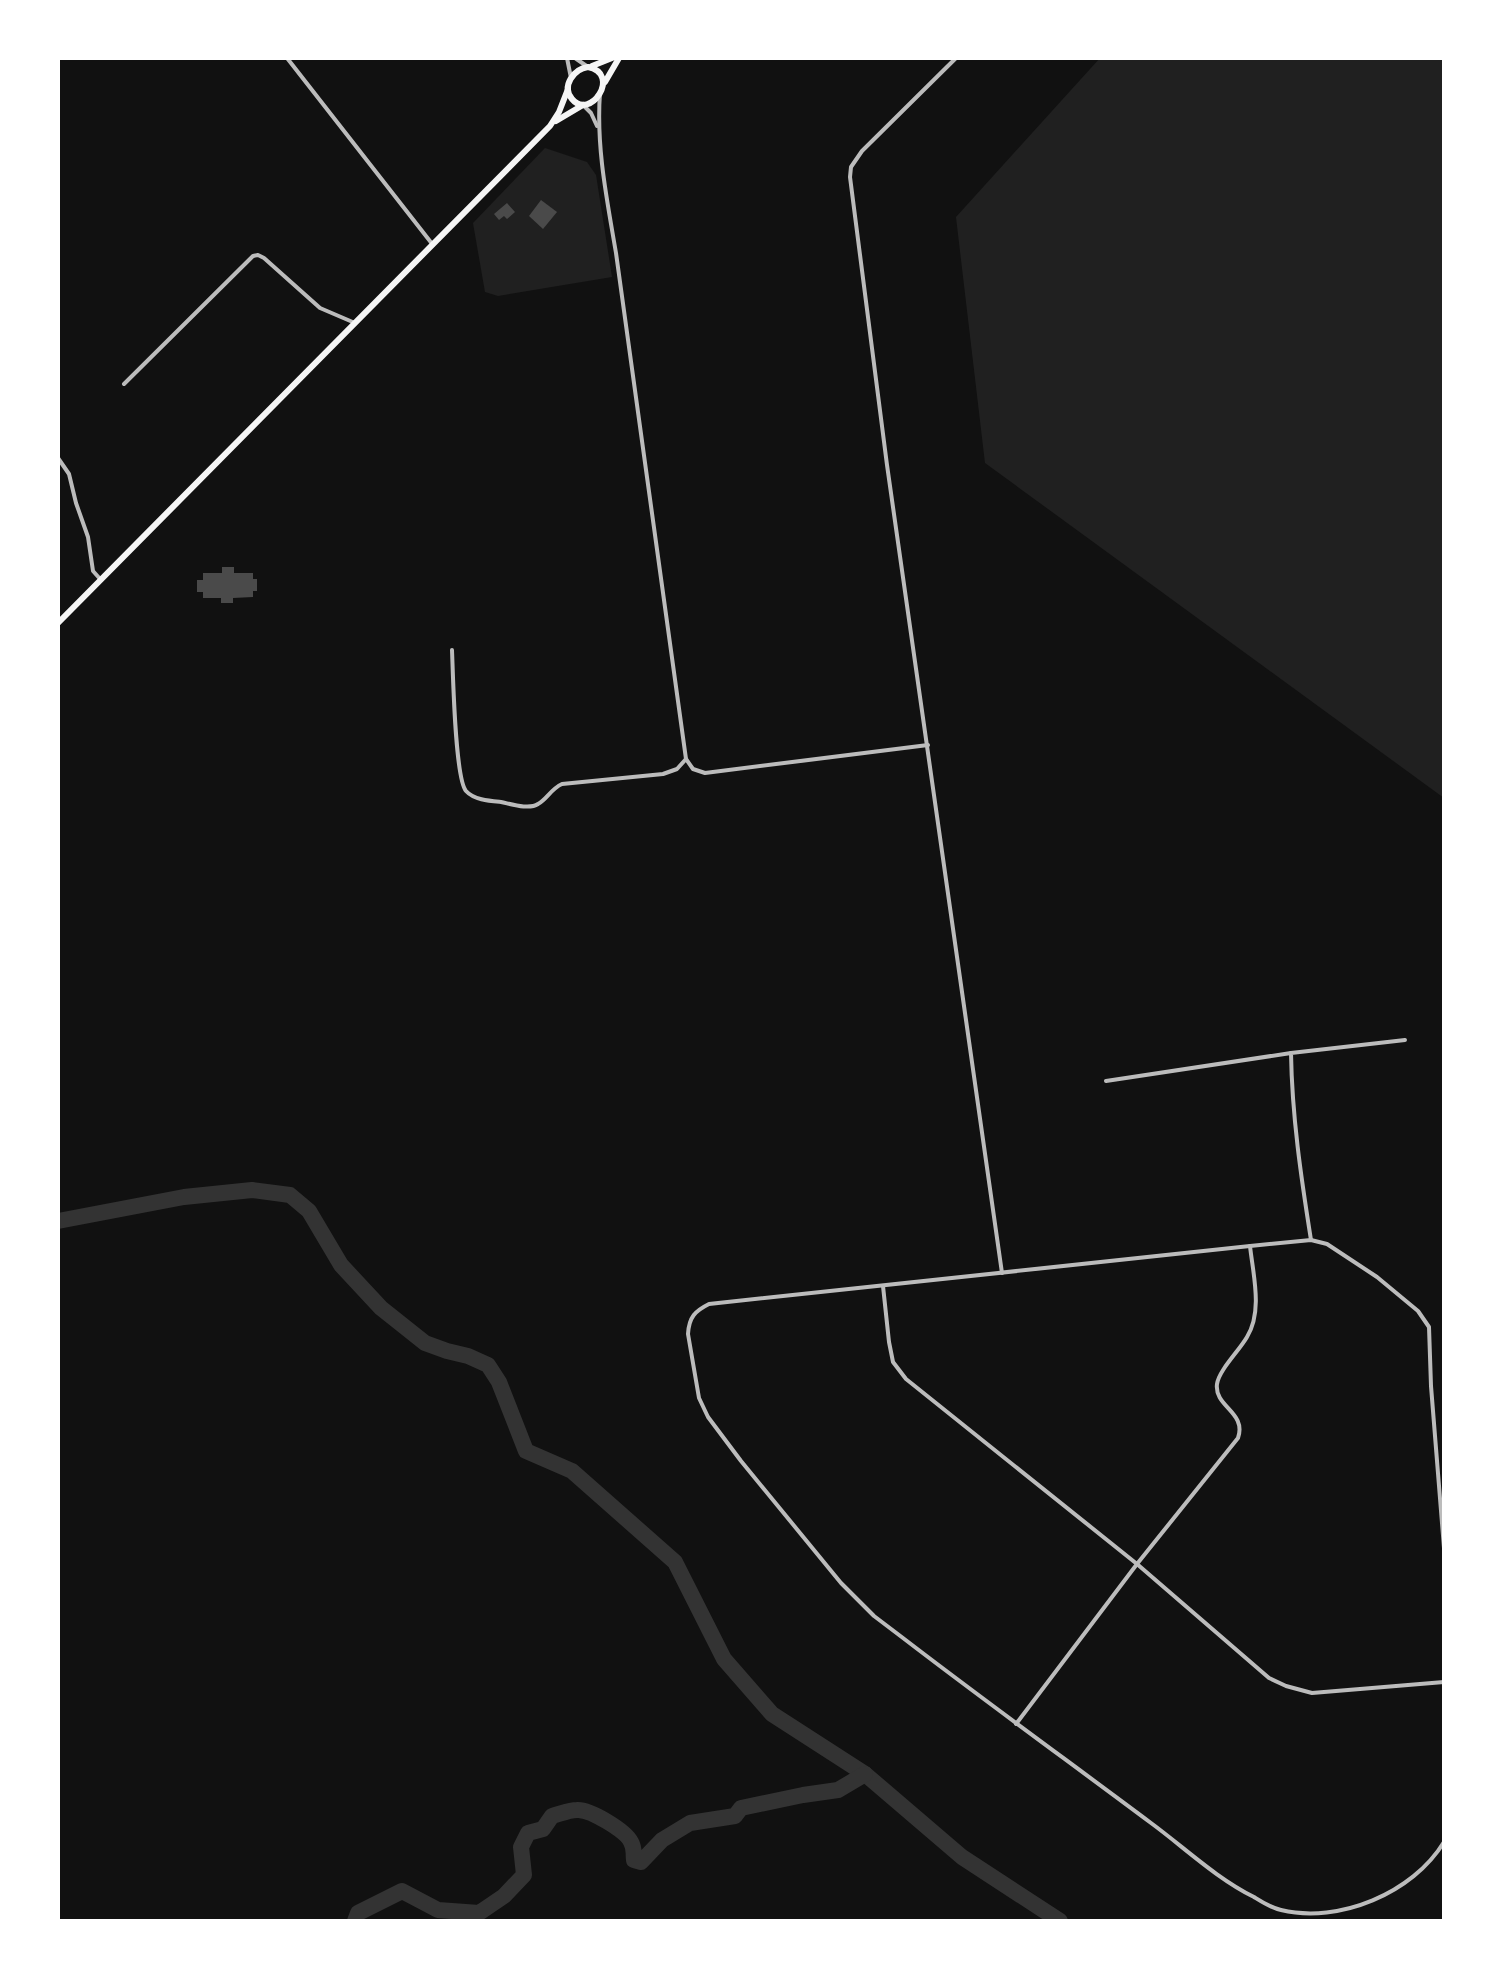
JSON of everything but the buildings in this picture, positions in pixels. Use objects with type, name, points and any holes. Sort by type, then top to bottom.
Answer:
[{"type":"main road","points":[[58,623],[550,126],[559,112],[571,78],[578,70],[612,58]]},
{"type":"main road","points":[[550,126],[593,102],[619,58]]},
{"type":"main road","points":[[588,67],[599,72],[602,89]]},
{"type":"main road","points":[[568,89],[574,101],[583,105]]},
{"type":"street","points":[[287,58],[433,245]]},
{"type":"street","points":[[567,58],[571,78]]},
{"type":"street","points":[[575,58],[588,67]]},
{"type":"street","points":[[956,58],[862,151],[851,167],[850,177],[887,465],[1002,1273]]},
{"type":"street","points":[[602,89],[598,129],[686,759],[693,769],[705,773],[928,745]]},
{"type":"street","points":[[583,105],[591,113],[598,129]]},
{"type":"street","points":[[124,384],[253,256],[264,258],[320,308],[355,323]]},
{"type":"street","points":[[58,458],[69,474],[88,537],[93,571],[101,580]]},
{"type":"street","points":[[452,650],[462,783],[465,790],[475,797],[533,806],[562,784],[663,774],[677,769],[686,759]]},
{"type":"street","points":[[1106,1081],[1291,1053],[1405,1040]]},
{"type":"street","points":[[1291,1053],[1295,1133],[1311,1240]]},
{"type":"street","points":[[1444,1548],[1429,1327],[1418,1311],[1377,1277],[1327,1244],[1311,1240],[709,1304],[699,1309],[688,1325],[699,1398],[708,1417],[841,1583],[874,1616],[1229,1884],[1277,1909],[1308,1915],[1335,1911],[1375,1900],[1412,1879],[1444,1842]]},
{"type":"street","points":[[1016,1724],[1137,1564],[1238,1438],[1238,1419],[1220,1398],[1217,1387],[1221,1375],[1252,1327],[1255,1305],[1250,1246]]},
{"type":"street","points":[[883,1286],[893,1362],[906,1379],[1137,1564],[1269,1678],[1312,1693],[1444,1682]]},
{"type":"shaded area","points":[[1100,58],[1444,58],[1444,798],[985,463],[956,217]]},
{"type":"shaded area","points":[[545,148],[587,162],[596,175],[612,277],[498,296],[485,292],[473,223]]},
{"type":"waterway","points":[[58,1221],[184,1197],[252,1190],[290,1195],[309,1211],[341,1265],[381,1308],[425,1343],[488,1365],[499,1382],[526,1451],[572,1471],[675,1562],[724,1659],[772,1714],[865,1774],[962,1857],[1060,1921]]},
{"type":"waterway","points":[[355,1921],[358,1913],[402,1891],[438,1910],[479,1913],[504,1896],[524,1875],[521,1847],[528,1833],[543,1829],[552,1816],[564,1812],[583,1811],[615,1827],[628,1837],[634,1860],[641,1862],[662,1840],[690,1823],[735,1816],[741,1808],[838,1790],[865,1774]]}]
